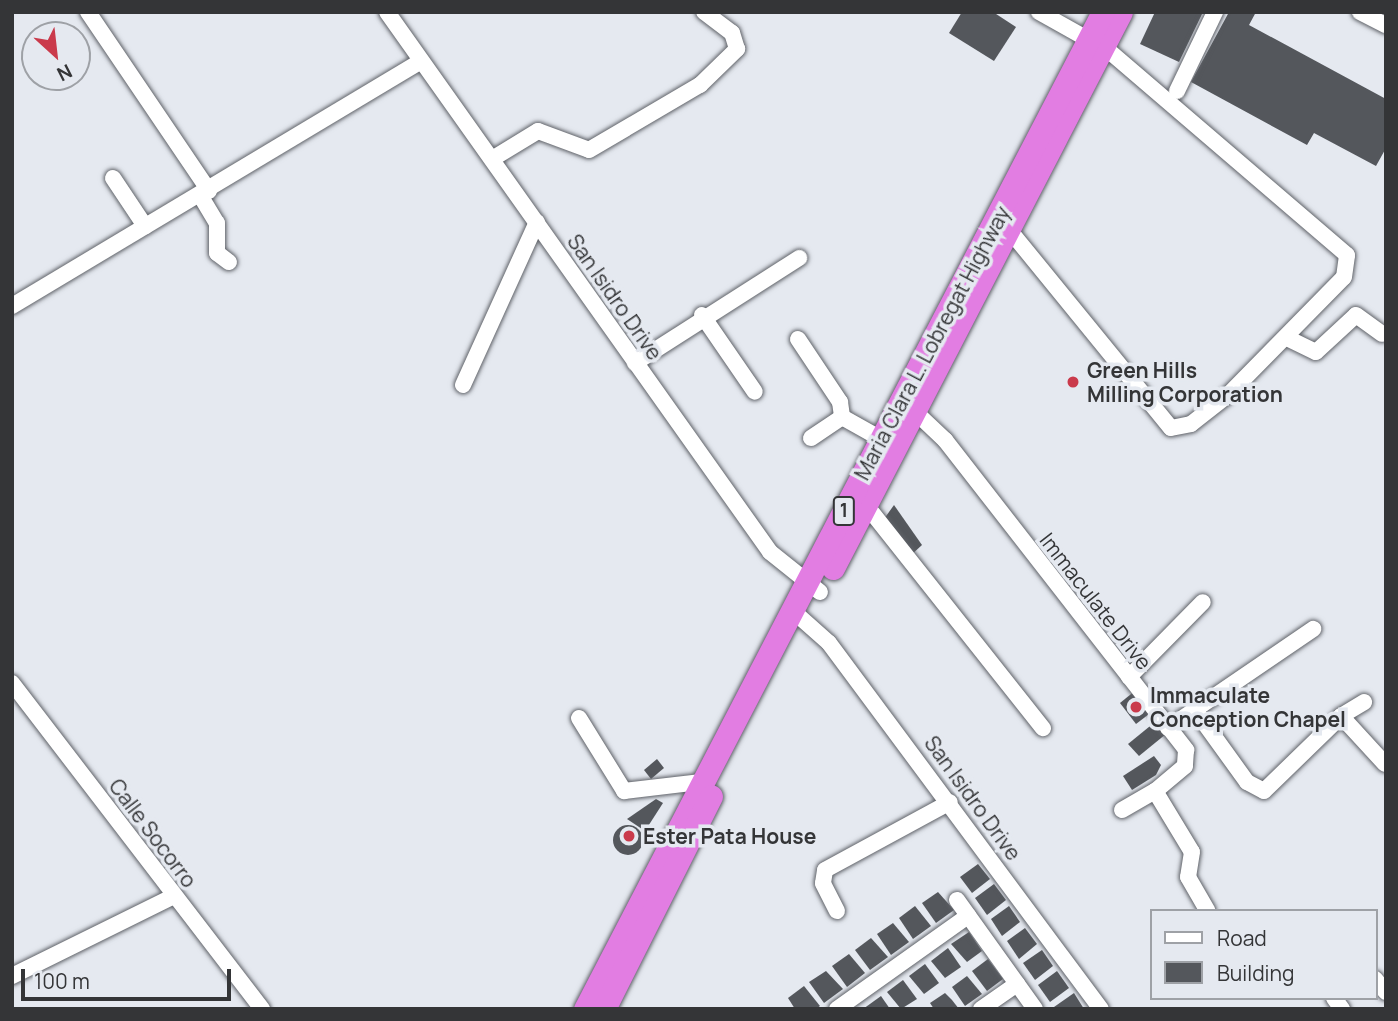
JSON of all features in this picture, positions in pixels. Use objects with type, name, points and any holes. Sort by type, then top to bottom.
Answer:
[{"type":"highway","name":"Maria Clara L. Lobregat Highway","points":[[1096,44],[1103,12]]},
{"type":"highway","name":"Maria Clara L. Lobregat Highway","points":[[813,588],[866,505],[908,405],[1096,44],[1121,12]]},
{"type":"highway","name":"Maria Clara L. Lobregat Highway","points":[[585,1009],[647,902],[800,614],[881,439],[908,405]]},
{"type":"highway","name":"Maria Clara L. Lobregat Highway","points":[[604,1009],[647,902],[701,782],[800,614]]},
{"type":"street","points":[[88,12],[204,193],[217,223],[217,253],[229,262]]},
{"type":"street","points":[[492,159],[538,131],[589,150],[700,85],[737,49],[732,33],[704,12]]},
{"type":"street","points":[[1005,223],[1171,428],[1191,424],[1219,402],[1287,338],[1344,277],[1347,255],[1096,44],[1039,12]]},
{"type":"street","points":[[1177,91],[1215,12]]},
{"type":"street","points":[[1360,12],[1386,25]]},
{"type":"street","name":"San Isidro Drive","points":[[395,14],[420,62],[492,159],[770,552],[813,588]]},
{"type":"street","points":[[12,306],[420,62]]},
{"type":"street","points":[[113,178],[145,226]]},
{"type":"street","points":[[463,385],[537,222]]},
{"type":"street","points":[[635,363],[702,315],[799,258]]},
{"type":"street","points":[[702,315],[755,392]]},
{"type":"street","points":[[1287,338],[1316,352],[1356,315],[1382,334]]},
{"type":"street","points":[[798,339],[840,402],[842,417]]},
{"type":"street","name":"Immaculate Drive","points":[[908,405],[1129,677],[1189,758],[1155,791]]},
{"type":"street","points":[[811,438],[842,417]]},
{"type":"street","points":[[842,417],[881,439]]},
{"type":"street","points":[[866,505],[1043,728]]},
{"type":"street","points":[[1129,677],[1203,602]]},
{"type":"street","name":"San Isidro Drive","points":[[800,614],[950,802],[1101,1009]]},
{"type":"street","points":[[1168,728],[1314,629]]},
{"type":"street","name":"Calle Socorro","points":[[12,683],[262,1009]]},
{"type":"street","points":[[1195,710],[1247,782],[1264,791],[1341,716],[1364,702]]},
{"type":"street","points":[[1341,716],[1385,764]]},
{"type":"street","points":[[579,718],[624,791],[638,794],[701,782]]},
{"type":"street","points":[[1122,810],[1155,791],[1192,852],[1188,877],[1207,909]]},
{"type":"street","points":[[837,911],[823,883],[825,870],[950,802]]},
{"type":"street","points":[[12,976],[174,895]]},
{"type":"street","points":[[957,900],[1035,1009]]},
{"type":"street","points":[[836,1009],[968,916]]},
{"type":"street","points":[[981,1009],[1017,984]]},
{"type":"building","points":[[962,12],[993,12],[1016,27],[994,61],[949,33]]},
{"type":"building","points":[[1155,12],[1203,12],[1179,62],[1140,44]]},
{"type":"building","points":[[1229,12],[1256,12],[1249,25],[1386,99],[1386,148],[1376,166],[1314,133],[1307,145],[1191,82]]},
{"type":"building","points":[[894,505],[922,545],[910,556],[884,519]]},
{"type":"building","name":"Immaculate Conception Chapel","points":[[1136,690],[1153,711],[1136,724],[1120,703]]},
{"type":"building","points":[[1155,722],[1166,734],[1139,756],[1128,744]]},
{"type":"building","points":[[1154,756],[1161,765],[1156,775],[1132,790],[1123,776]]},
{"type":"building","points":[[657,759],[664,768],[651,779],[644,770]]},
{"type":"building","points":[[656,799],[663,803],[645,831],[627,819]]},
{"type":"building","name":"Ester Pata House","points":[[628,825],[639,829],[643,840],[639,851],[628,855],[617,851],[613,840],[617,829]]},
{"type":"building","points":[[978,864],[990,879],[972,893],[960,877]]},
{"type":"building","points":[[994,884],[1006,900],[987,915],[975,898]]},
{"type":"building","points":[[938,892],[954,910],[936,923],[922,903]]},
{"type":"building","points":[[915,906],[931,926],[913,939],[899,918]]},
{"type":"building","points":[[1009,906],[1020,922],[1002,936],[991,919]]},
{"type":"building","points":[[893,923],[909,942],[891,955],[877,934]]},
{"type":"building","points":[[1025,928],[1037,944],[1019,959],[1007,941]]},
{"type":"building","points":[[969,932],[982,951],[967,962],[951,944]]},
{"type":"building","points":[[871,938],[888,957],[870,970],[855,950]]},
{"type":"building","points":[[948,948],[961,967],[945,978],[931,961]]},
{"type":"building","points":[[1042,950],[1053,966],[1035,980],[1023,963]]},
{"type":"building","points":[[849,954],[865,973],[847,987],[832,966]]},
{"type":"building","points":[[988,959],[1003,979],[987,991],[972,971]]},
{"type":"building","points":[[925,964],[939,983],[924,994],[909,976]]},
{"type":"building","points":[[826,971],[843,989],[824,1003],[809,982]]},
{"type":"building","points":[[1057,971],[1069,988],[1050,1002],[1038,985]]},
{"type":"building","points":[[967,976],[982,994],[965,1006],[952,987]]},
{"type":"building","points":[[903,980],[917,999],[901,1009],[887,992]]},
{"type":"building","points":[[804,986],[820,1006],[816,1009],[795,1009],[788,998]]},
{"type":"building","points":[[945,993],[959,1009],[934,1009],[930,1003]]},
{"type":"building","points":[[1074,993],[1084,1009],[1054,1007]]},
{"type":"building","points":[[881,996],[890,1009],[863,1009]]},
{"type":"place","name":"Green Hills Milling Corporation","points":[[1073,382]]},
{"type":"place","name":"Immaculate Conception Chapel","points":[[1136,707]]},
{"type":"place","name":"Ester Pata House","points":[[629,836]]}]
